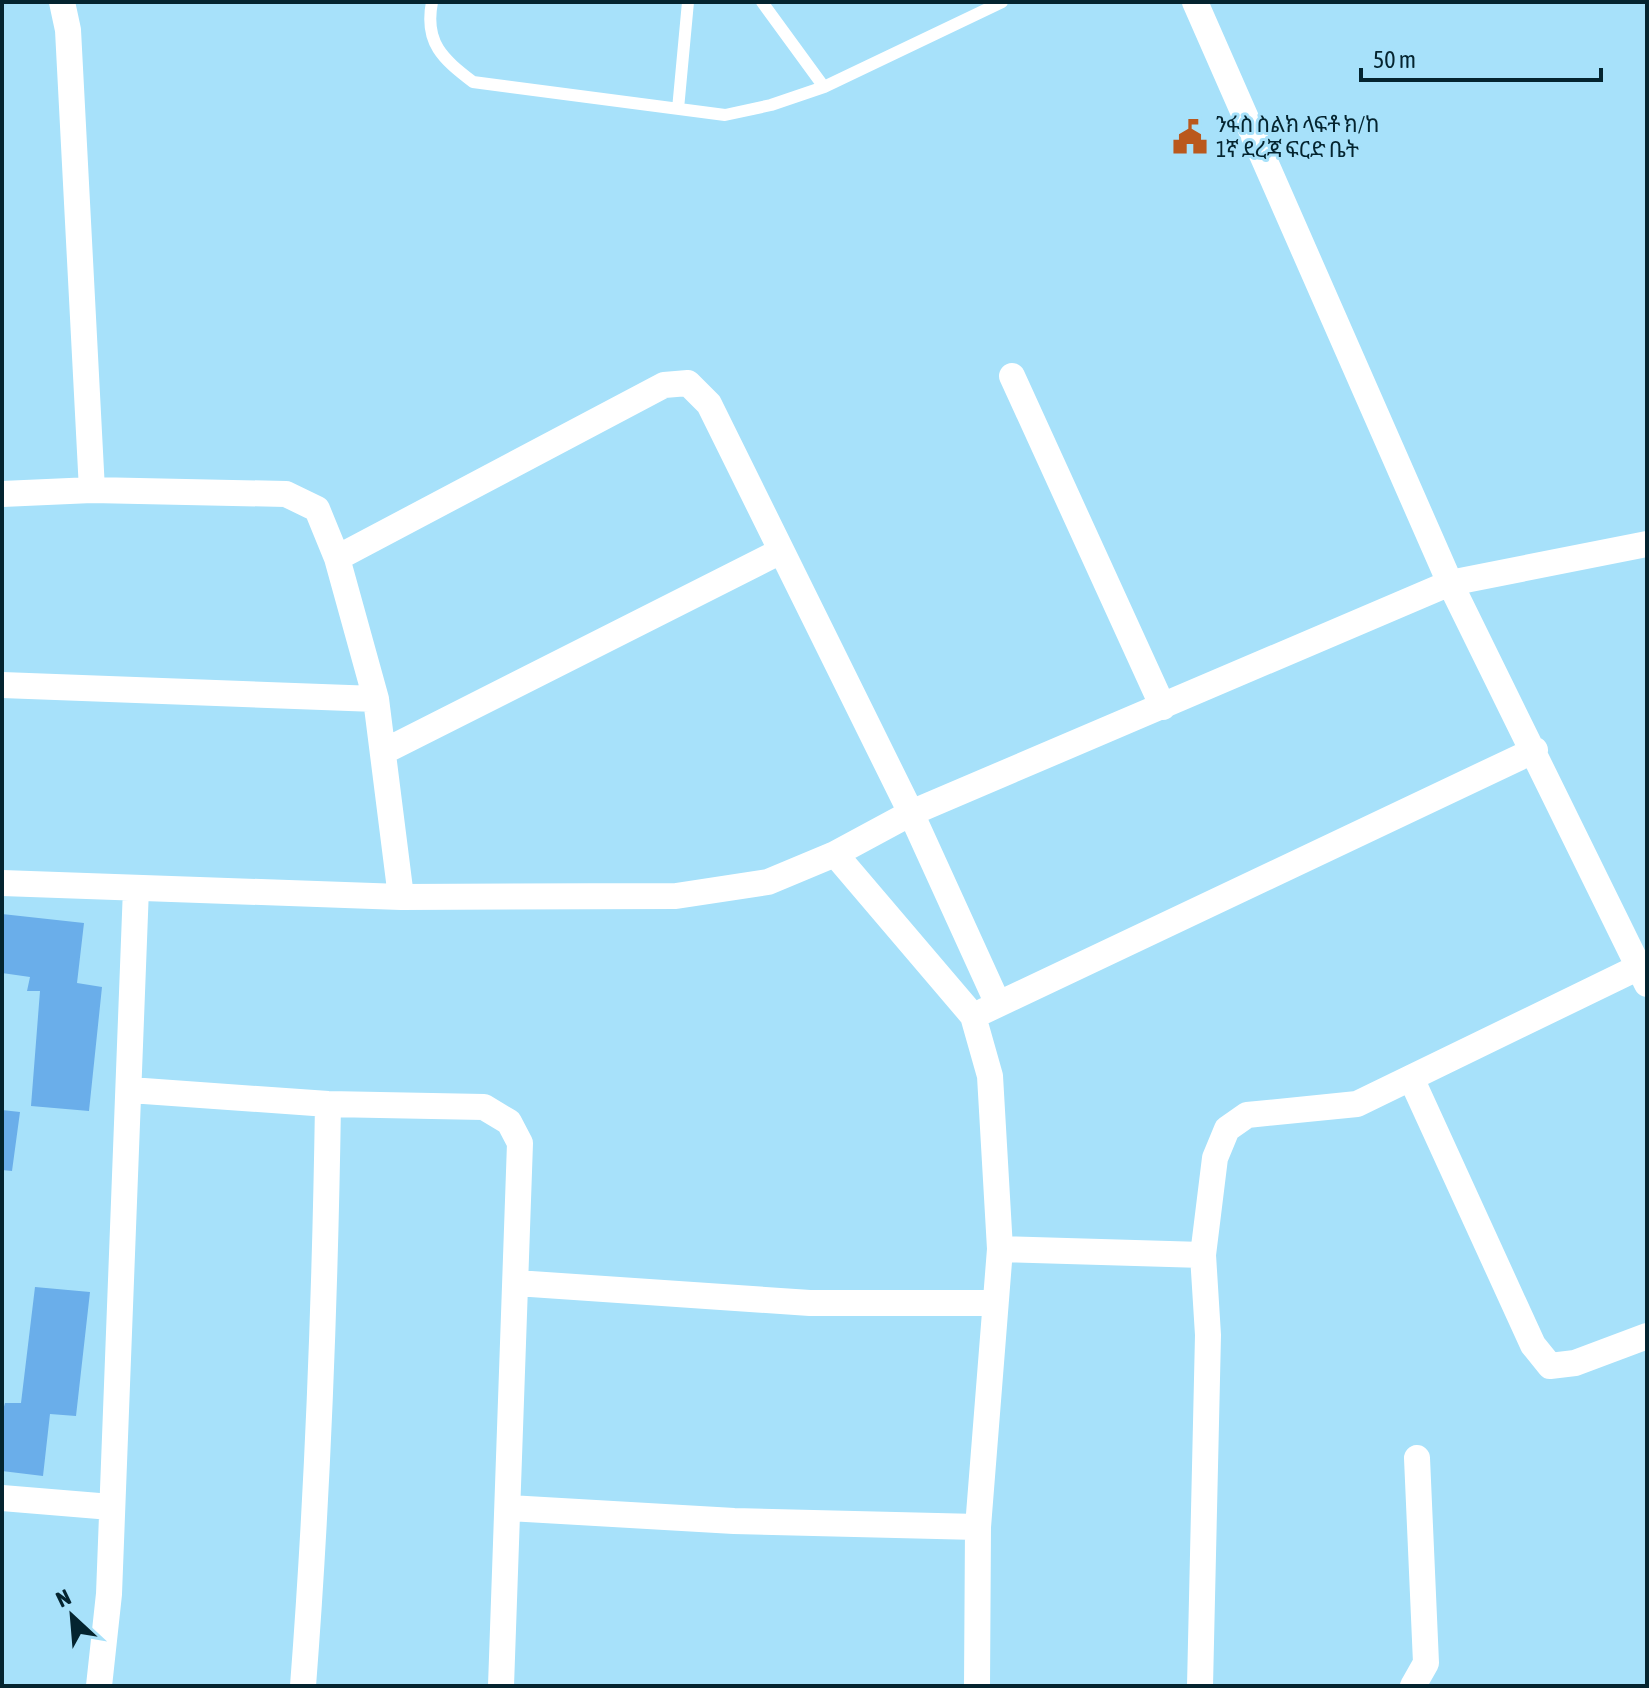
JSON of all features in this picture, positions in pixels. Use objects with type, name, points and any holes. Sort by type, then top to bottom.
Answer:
[{"type":"street","points":[[62,2],[68,30],[92,490]]},
{"type":"street","points":[[1195,2],[1450,583],[1535,750],[1643,975],[1357,1104],[1247,1115],[1227,1129],[1215,1158],[1203,1255],[1208,1335],[1200,1686]]},
{"type":"street","points":[[1012,376],[1163,707]]},
{"type":"street","points":[[337,558],[664,385],[688,383],[709,404],[911,813],[998,1004]]},
{"type":"street","points":[[2,494],[92,490],[286,494],[317,509],[337,558],[376,699],[401,897]]},
{"type":"street","points":[[2,883],[401,897],[676,896],[768,882],[835,854],[911,813],[1450,583],[1647,544]]},
{"type":"street","points":[[383,752],[781,551]]},
{"type":"street","points":[[2,685],[376,699]]},
{"type":"street","points":[[973,1016],[1535,750]]},
{"type":"street","points":[[835,854],[973,1016],[990,1076],[1000,1249],[978,1527],[977,1686],[991,1686]]},
{"type":"street","points":[[99,1686],[109,1594],[136,888]]},
{"type":"street","points":[[1411,1078],[1533,1345],[1550,1366],[1575,1363],[1647,1336]]},
{"type":"street","points":[[130,1090],[328,1104],[484,1107],[509,1122],[520,1143],[501,1686]]},
{"type":"street","points":[[303,1686],[315,1534],[324,1324],[328,1104]]},
{"type":"street","points":[[1000,1249],[1203,1255]]},
{"type":"street","points":[[516,1283],[810,1303],[994,1303]]},
{"type":"street","points":[[1413,1686],[1426,1663],[1417,1458]]},
{"type":"street","points":[[2,1498],[111,1507]]},
{"type":"street","points":[[509,1508],[734,1521],[978,1527]]},
{"type":"lane","points":[[432,2],[427,24],[442,58],[473,82],[725,115],[771,105],[824,87],[1002,2]]},
{"type":"lane","points":[[678,109],[688,2]]},
{"type":"lane","points":[[762,2],[824,87]]},
{"type":"building","points":[[2,914],[84,923],[77,983],[102,987],[89,1111],[31,1106],[40,991],[27,991],[30,977],[2,973]]},
{"type":"building","points":[[2,1110],[20,1112],[12,1171],[2,1170]]},
{"type":"building","points":[[35,1287],[90,1292],[76,1416],[50,1414],[43,1476],[2,1471],[2,1414],[5,1403],[21,1403]]},
{"type":"place","name":"ንፋስ ስልክ ላፍቶ ክ/ከ 1ኛ ደረጃ ፍርድ ቤት","points":[[1190,137]]}]
